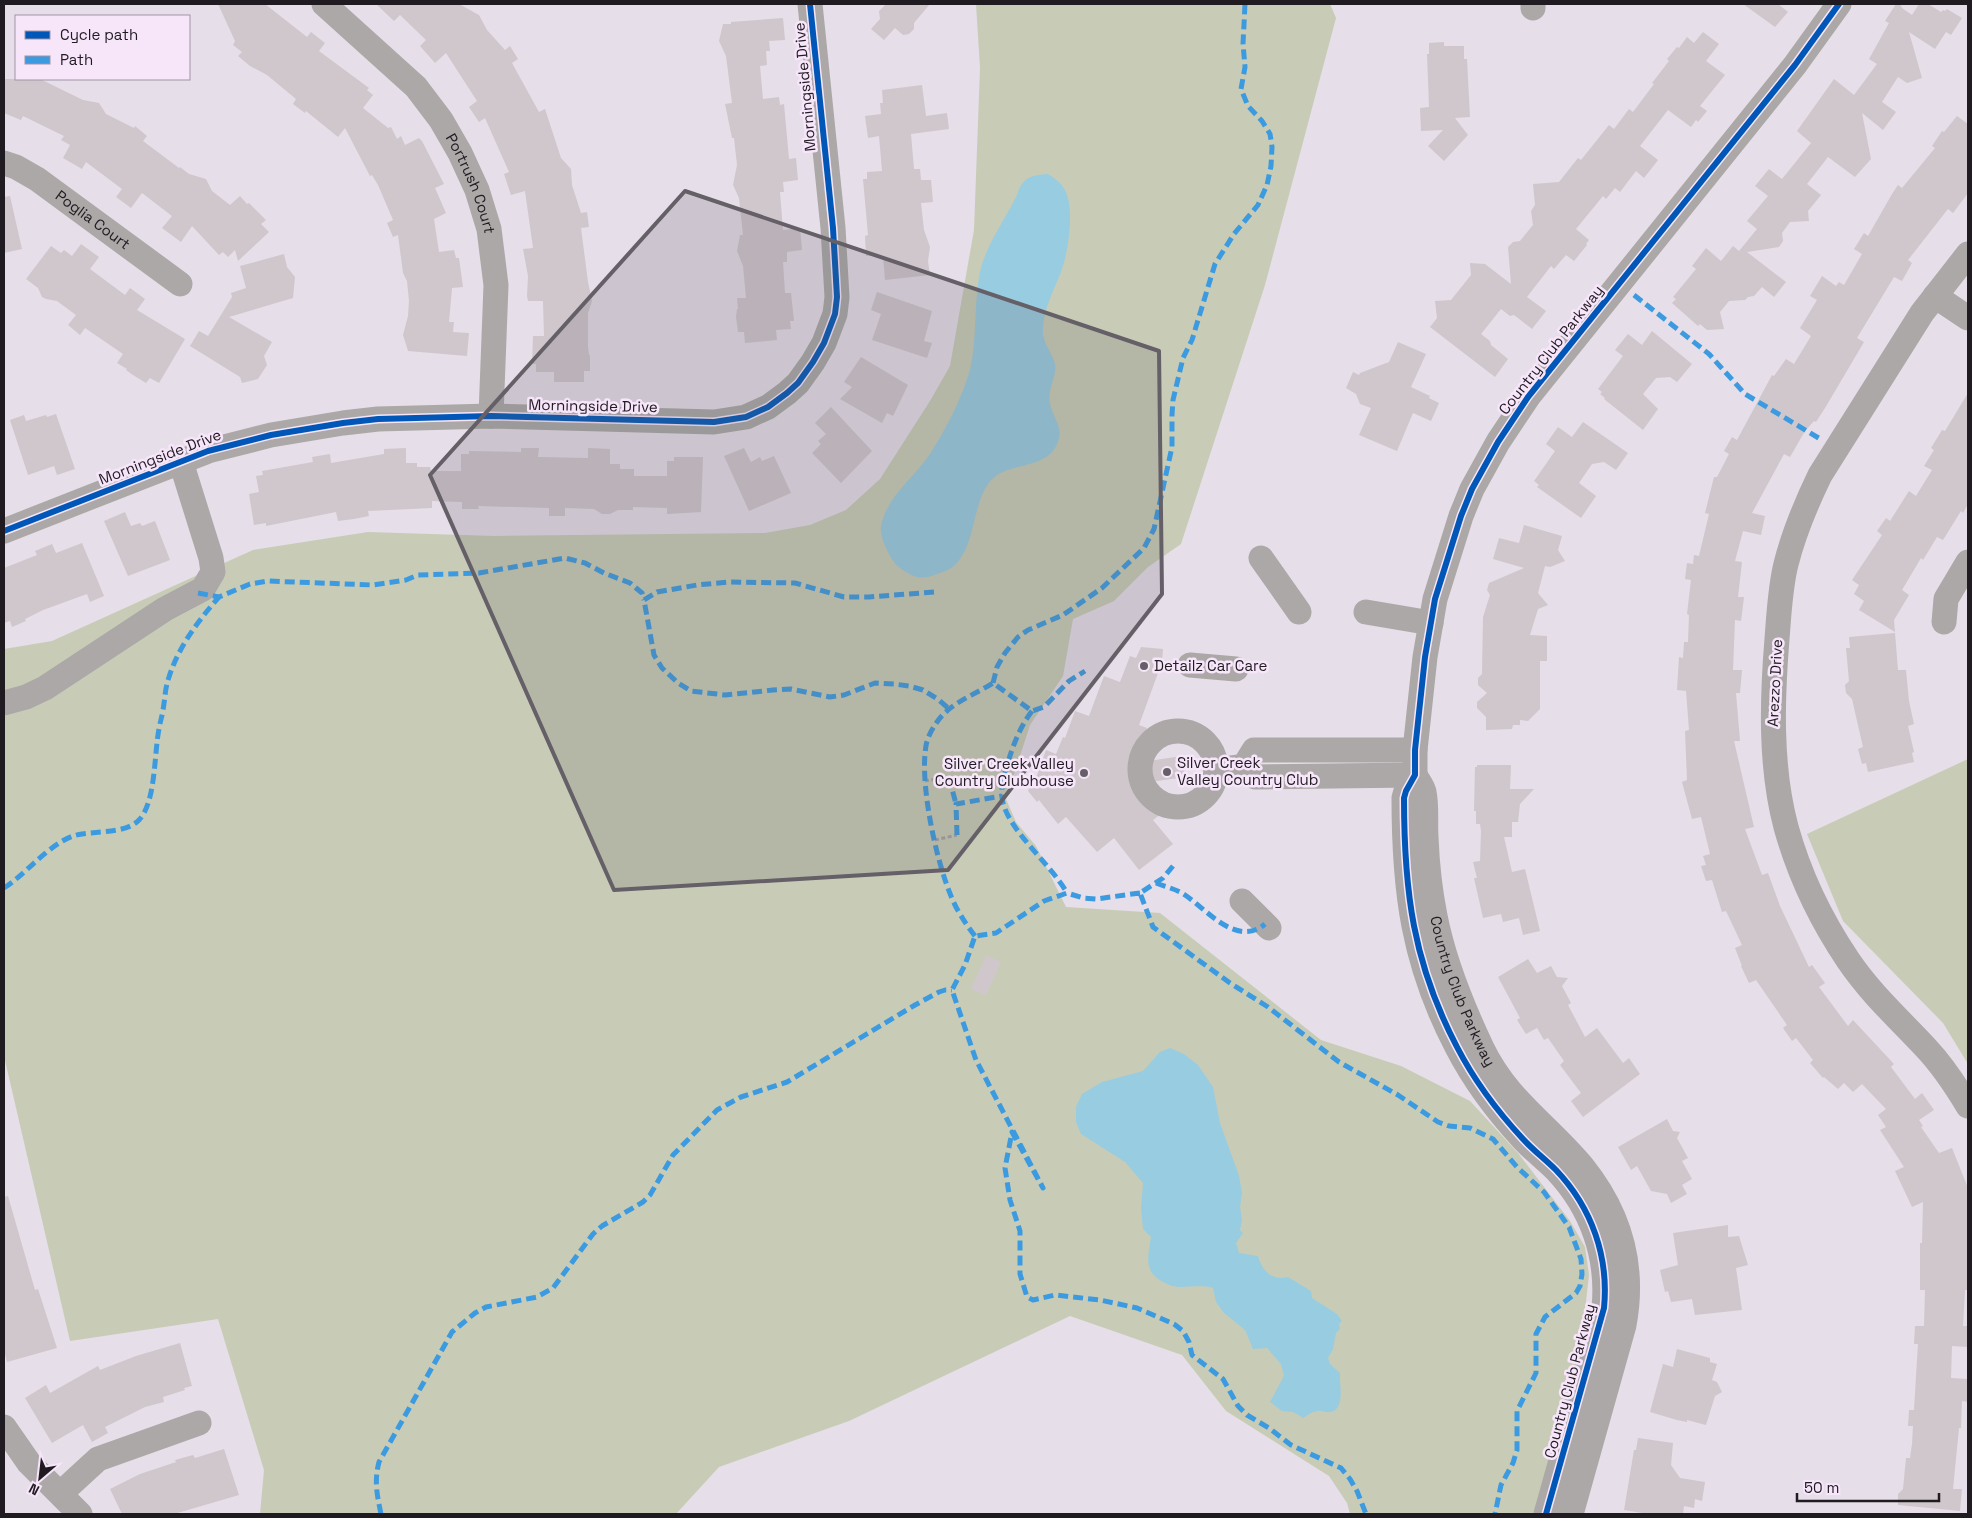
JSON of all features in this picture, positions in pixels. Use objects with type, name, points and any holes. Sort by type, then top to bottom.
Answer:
[{"type":"street","name":"Portrush Court","points":[[324,4],[416,87],[441,120],[460,153],[477,190],[492,248],[496,284],[491,416]]},
{"type":"street","name":"Morningside Drive","points":[[4,531],[181,462],[238,442],[343,423],[491,416],[695,422],[730,421],[746,417],[774,404],[798,383],[819,353],[835,314],[837,297],[833,228],[810,4]]},
{"type":"street","name":"Country Club Parkway","points":[[1559,1509],[1613,1322],[1604,1308],[1606,1277],[1595,1232],[1562,1162],[1528,1144],[1507,1121],[1479,1083],[1449,1031],[1436,968],[1411,915],[1406,864],[1404,798],[1415,776],[1415,750],[1435,599],[1461,516],[1472,489],[1519,408],[1795,65],[1839,4]]},
{"type":"street","name":"Poglia Court","points":[[4,163],[16,167],[36,179],[180,284]]},
{"type":"street","name":"Arezzo Drive","points":[[1968,254],[1934,296],[1888,365],[1820,475],[1807,500],[1796,529],[1786,565],[1780,602],[1772,738],[1786,826],[1800,870],[1830,932],[1869,989],[1897,1020],[1927,1048],[1952,1080],[1968,1106]]},
{"type":"street","points":[[1934,296],[1968,318]]},
{"type":"street","points":[[4,703],[26,697],[45,688],[165,609],[198,593],[208,582],[213,572],[211,558],[181,462]]},
{"type":"street","points":[[1261,558],[1299,612]]},
{"type":"street","points":[[1944,622],[1946,599],[1968,562]]},
{"type":"street","points":[[1366,612],[1431,623]]},
{"type":"street","points":[[1190,665],[1236,669]]},
{"type":"street","points":[[1216,770],[1244,766],[1254,750],[1415,750]]},
{"type":"street","points":[[1287,777],[1290,751]]},
{"type":"street","points":[[1244,766],[1255,777],[1415,776]]},
{"type":"street","points":[[1242,901],[1269,928]]},
{"type":"street","points":[[61,1493],[98,1459],[200,1423]]},
{"type":"street","points":[[4,1427],[29,1463],[80,1514]]},
{"type":"path","points":[[925,781],[949,777]]},
{"type":"path","points":[[935,840],[957,834]]},
{"type":"highlighted area","points":[[685,191],[1159,351],[1162,594],[948,870],[614,890],[430,475]]},
{"type":"green space","points":[[976,4],[1330,4],[1336,18],[1265,285],[1181,544],[1148,567],[1114,601],[1073,619],[1063,676],[1030,725],[1006,799],[1016,822],[1036,846],[1066,907],[1160,913],[1321,1040],[1401,1066],[1470,1101],[1518,1153],[1570,1221],[1585,1247],[1589,1275],[1582,1337],[1537,1514],[1350,1514],[1347,1503],[1329,1476],[1226,1411],[1182,1355],[1070,1316],[849,1421],[719,1467],[676,1514],[260,1514],[264,1470],[218,1319],[70,1341],[4,1056],[4,649],[52,641],[253,550],[368,532],[494,536],[765,533],[810,525],[846,510],[880,479],[950,366],[974,230],[980,68]]},
{"type":"green space","points":[[1968,759],[1968,1064],[1943,1023],[1843,921],[1807,834]]},
{"type":"water","points":[[1048,174],[1064,188],[1070,212],[1066,255],[1047,306],[1043,328],[1045,342],[1055,364],[1055,374],[1049,398],[1059,428],[1059,438],[1051,453],[1043,459],[1004,472],[988,484],[979,505],[965,551],[951,568],[928,577],[917,577],[895,564],[889,554],[881,530],[884,515],[895,496],[930,454],[948,424],[963,391],[972,359],[979,277],[989,246],[1024,181],[1030,177]]},
{"type":"water","points":[[1170,1048],[1184,1054],[1198,1065],[1213,1087],[1220,1123],[1239,1176],[1242,1193],[1240,1230],[1243,1233],[1236,1243],[1239,1253],[1258,1256],[1268,1274],[1277,1278],[1288,1277],[1311,1291],[1312,1298],[1337,1314],[1342,1321],[1339,1324],[1340,1329],[1336,1333],[1333,1349],[1328,1358],[1330,1364],[1340,1373],[1341,1395],[1338,1407],[1335,1410],[1328,1412],[1316,1411],[1303,1418],[1293,1412],[1282,1411],[1270,1402],[1284,1376],[1281,1364],[1267,1348],[1253,1349],[1245,1330],[1224,1313],[1216,1302],[1213,1288],[1174,1286],[1163,1282],[1152,1273],[1148,1263],[1151,1237],[1143,1229],[1141,1207],[1143,1183],[1125,1162],[1081,1134],[1076,1122],[1076,1107],[1082,1094],[1102,1082],[1143,1071],[1160,1052]]},
{"type":"building","points":[[218,4],[265,4],[307,37],[311,32],[325,43],[319,51],[369,88],[367,90],[373,95],[363,108],[388,128],[391,127],[397,139],[401,136],[405,145],[419,138],[422,141],[444,184],[435,188],[446,213],[434,219],[439,252],[454,250],[456,258],[459,258],[463,287],[452,288],[449,322],[454,322],[453,332],[469,333],[467,356],[408,351],[403,335],[408,316],[407,281],[403,273],[398,235],[393,237],[387,223],[393,220],[378,185],[372,175],[370,176],[345,128],[338,137],[306,111],[305,113],[293,104],[296,99],[267,75],[250,66],[238,56],[242,52],[233,45],[235,41]]},
{"type":"building","points":[[376,4],[459,4],[479,15],[487,30],[505,50],[510,46],[518,59],[512,63],[539,112],[545,109],[561,158],[571,169],[572,185],[581,213],[587,212],[589,227],[581,228],[592,301],[588,313],[590,371],[584,371],[584,382],[554,382],[554,372],[536,372],[536,364],[532,364],[533,336],[544,336],[543,301],[528,301],[527,296],[528,276],[523,249],[533,248],[525,191],[511,195],[504,174],[509,172],[485,118],[479,122],[469,107],[477,101],[446,53],[435,63],[420,46],[426,40],[400,15],[394,21]]},
{"type":"building","points":[[886,4],[930,4],[914,23],[914,29],[909,34],[903,35],[895,28],[884,40],[871,29],[880,19],[879,11]]},
{"type":"building","points":[[1743,4],[1778,4],[1788,12],[1775,27]]},
{"type":"building","points":[[1896,4],[1900,4],[1902,8],[1912,15],[1919,4],[1928,4],[1941,12],[1947,9],[1962,18],[1951,35],[1946,32],[1935,49],[1909,32],[1922,78],[1907,83],[1898,77],[1882,102],[1896,112],[1883,130],[1862,113],[1871,159],[1855,177],[1828,157],[1807,184],[1821,195],[1808,211],[1809,221],[1790,222],[1782,233],[1783,241],[1779,247],[1747,252],[1786,282],[1774,297],[1762,287],[1754,296],[1748,297],[1745,300],[1729,301],[1720,312],[1724,329],[1707,330],[1700,324],[1698,326],[1672,303],[1676,299],[1673,297],[1696,269],[1692,266],[1706,248],[1721,261],[1733,246],[1739,251],[1757,229],[1747,221],[1768,196],[1755,186],[1769,169],[1782,179],[1811,143],[1797,131],[1834,79],[1854,95],[1877,64],[1869,59],[1889,23],[1885,21]]},
{"type":"building","points":[[783,18],[785,40],[769,41],[770,51],[766,51],[767,65],[760,66],[763,99],[779,97],[780,105],[784,104],[789,159],[796,158],[798,180],[783,182],[784,192],[780,192],[783,230],[800,228],[802,250],[787,252],[787,262],[783,262],[785,293],[791,293],[794,321],[790,321],[791,329],[776,330],[777,340],[745,343],[744,332],[738,332],[736,317],[738,309],[737,298],[746,298],[743,266],[737,251],[740,235],[743,235],[739,198],[733,185],[737,165],[734,138],[732,138],[725,104],[732,103],[726,56],[719,41],[723,24]]},
{"type":"building","points":[[1703,32],[1719,44],[1706,61],[1725,75],[1700,106],[1707,111],[1691,127],[1668,110],[1640,146],[1658,160],[1655,164],[1644,178],[1636,171],[1620,192],[1615,188],[1606,199],[1603,196],[1576,229],[1589,240],[1587,245],[1574,261],[1566,255],[1554,269],[1551,266],[1527,297],[1546,311],[1532,329],[1514,315],[1510,316],[1501,309],[1481,334],[1508,359],[1495,377],[1430,327],[1437,318],[1435,301],[1451,300],[1471,275],[1470,263],[1485,264],[1511,284],[1508,247],[1513,242],[1520,241],[1533,225],[1531,211],[1535,205],[1533,184],[1559,182],[1578,158],[1581,160],[1609,125],[1614,129],[1629,109],[1633,112],[1654,84],[1652,83],[1677,47],[1679,48],[1687,37],[1694,43]]},
{"type":"building","points":[[1444,42],[1444,46],[1464,46],[1464,59],[1467,59],[1470,117],[1455,118],[1468,135],[1444,161],[1428,146],[1443,130],[1421,131],[1420,108],[1429,107],[1427,54],[1429,54],[1429,43]]},
{"type":"building","points":[[4,79],[42,80],[83,100],[99,103],[106,114],[134,128],[135,126],[147,136],[143,141],[179,168],[189,174],[206,179],[212,191],[230,205],[240,196],[266,220],[261,224],[269,232],[238,261],[235,250],[228,257],[223,252],[219,255],[192,226],[181,242],[162,228],[172,216],[142,193],[131,208],[116,197],[122,189],[86,162],[82,169],[63,158],[70,145],[61,140],[64,136],[23,116],[21,120],[4,113]]},
{"type":"building","points":[[922,85],[926,116],[947,113],[949,129],[911,134],[914,169],[920,169],[921,180],[931,180],[933,202],[921,203],[924,230],[930,247],[928,261],[930,275],[885,280],[883,256],[866,256],[865,236],[868,235],[863,179],[867,179],[867,172],[882,171],[879,136],[868,138],[865,116],[881,114],[880,103],[883,103],[882,90]]},
{"type":"building","points":[[1957,116],[1968,124],[1968,193],[1953,213],[1948,209],[1908,260],[1912,263],[1902,281],[1894,277],[1857,338],[1864,342],[1825,408],[1816,422],[1814,421],[1805,431],[1790,457],[1784,454],[1752,513],[1765,516],[1761,535],[1743,531],[1735,561],[1742,562],[1738,597],[1744,597],[1741,621],[1735,620],[1733,670],[1742,670],[1740,693],[1736,693],[1740,741],[1734,741],[1754,827],[1745,829],[1762,875],[1768,873],[1780,906],[1809,967],[1812,965],[1825,983],[1819,987],[1848,1026],[1853,1020],[1894,1064],[1891,1067],[1915,1099],[1922,1093],[1934,1110],[1919,1120],[1923,1126],[1921,1127],[1939,1153],[1952,1148],[1968,1188],[1968,1290],[1965,1290],[1963,1326],[1968,1326],[1968,1347],[1952,1346],[1951,1378],[1968,1379],[1968,1402],[1962,1401],[1961,1428],[1959,1428],[1953,1489],[1962,1489],[1960,1511],[1898,1505],[1898,1494],[1903,1489],[1906,1458],[1910,1458],[1912,1444],[1913,1426],[1908,1426],[1909,1410],[1914,1410],[1918,1344],[1914,1344],[1915,1326],[1924,1326],[1925,1290],[1920,1290],[1920,1243],[1922,1243],[1923,1202],[1912,1207],[1895,1171],[1904,1167],[1880,1130],[1886,1127],[1878,1115],[1886,1109],[1862,1084],[1853,1092],[1844,1083],[1838,1089],[1823,1078],[1810,1063],[1813,1060],[1796,1038],[1792,1041],[1783,1028],[1787,1025],[1756,980],[1749,983],[1735,948],[1742,945],[1726,911],[1722,912],[1712,880],[1706,881],[1701,866],[1706,865],[1703,856],[1710,854],[1701,817],[1692,819],[1682,782],[1687,780],[1685,731],[1689,730],[1686,691],[1677,690],[1679,657],[1683,658],[1684,642],[1688,642],[1689,615],[1687,614],[1691,580],[1685,579],[1687,563],[1693,564],[1694,555],[1699,556],[1709,514],[1705,513],[1714,477],[1717,477],[1729,454],[1724,451],[1732,437],[1737,440],[1772,375],[1774,376],[1786,359],[1794,364],[1811,336],[1800,328],[1817,300],[1810,296],[1822,276],[1836,286],[1839,282],[1844,285],[1862,254],[1854,249],[1864,233],[1868,236],[1898,185],[1902,188],[1935,148],[1932,146],[1942,131],[1944,132]]},
{"type":"building","points":[[10,196],[22,249],[4,253],[4,197]]},
{"type":"building","points":[[81,244],[99,257],[90,269],[125,295],[130,288],[145,299],[137,310],[185,339],[159,383],[150,378],[146,383],[126,370],[117,363],[123,354],[85,328],[80,335],[68,325],[76,315],[57,301],[42,297],[38,288],[26,279],[51,246],[61,253],[64,250],[72,256]]},
{"type":"building","points":[[284,254],[287,267],[295,277],[293,298],[229,317],[272,342],[264,356],[267,365],[258,379],[242,383],[240,377],[190,346],[199,331],[208,336],[232,297],[231,293],[246,288],[240,266]]},
{"type":"building","points":[[877,292],[932,311],[924,341],[932,343],[927,358],[872,340],[881,314],[871,310]]},
{"type":"building","points":[[1652,331],[1692,364],[1677,382],[1670,377],[1656,378],[1643,394],[1658,409],[1643,430],[1604,399],[1600,394],[1602,392],[1598,389],[1623,356],[1615,350],[1628,334],[1642,345]]},
{"type":"building","points":[[1398,342],[1426,354],[1411,387],[1430,396],[1429,398],[1439,403],[1431,421],[1413,413],[1397,451],[1359,435],[1371,408],[1360,404],[1356,394],[1346,388],[1353,372],[1359,375],[1389,362]]},
{"type":"building","points":[[861,357],[908,385],[893,416],[887,413],[882,423],[840,399],[852,387],[844,382]]},
{"type":"building","points":[[1968,393],[1968,504],[1963,513],[1961,511],[1943,540],[1937,537],[1923,560],[1921,558],[1902,590],[1909,595],[1894,620],[1895,632],[1859,610],[1864,601],[1854,594],[1859,585],[1852,580],[1882,535],[1877,531],[1886,518],[1890,521],[1909,491],[1916,496],[1932,470],[1924,466],[1934,450],[1931,448],[1942,430],[1945,431]]},
{"type":"building","points":[[831,407],[872,451],[841,483],[812,453],[821,444],[818,441],[826,434],[815,423]]},
{"type":"building","points":[[56,414],[75,469],[57,475],[54,466],[28,475],[10,420],[24,415],[26,421]]},
{"type":"building","points":[[1583,422],[1628,453],[1616,470],[1604,462],[1592,464],[1579,483],[1596,496],[1581,518],[1537,487],[1539,485],[1534,481],[1555,451],[1546,444],[1558,427],[1572,437]]},
{"type":"building","points":[[406,448],[406,463],[417,463],[417,467],[430,467],[431,471],[461,471],[461,454],[469,454],[469,451],[521,452],[521,448],[539,448],[538,457],[588,458],[588,448],[610,449],[610,464],[620,464],[620,469],[634,469],[634,476],[667,476],[667,461],[674,461],[674,457],[703,457],[701,512],[667,514],[667,508],[633,507],[633,510],[618,510],[610,514],[602,514],[594,509],[565,508],[565,516],[549,516],[549,508],[478,506],[479,509],[462,509],[462,502],[432,501],[432,508],[368,511],[369,516],[354,519],[338,521],[336,512],[266,526],[266,523],[254,525],[249,494],[259,492],[256,476],[263,475],[262,471],[313,462],[312,457],[330,454],[331,463],[384,454],[384,449]]},
{"type":"building","points":[[744,448],[751,462],[760,457],[762,461],[774,456],[791,493],[749,511],[724,456]]},
{"type":"building","points":[[125,512],[131,526],[140,523],[142,526],[155,521],[170,560],[128,576],[104,521]]},
{"type":"building","points":[[1524,525],[1562,536],[1558,550],[1565,561],[1550,567],[1545,566],[1538,593],[1548,605],[1538,609],[1530,635],[1547,636],[1547,661],[1540,661],[1540,709],[1528,721],[1520,720],[1520,725],[1513,725],[1512,729],[1486,730],[1486,717],[1477,708],[1477,702],[1487,693],[1478,685],[1478,678],[1482,674],[1483,617],[1490,595],[1487,590],[1489,583],[1524,568],[1493,559],[1499,538],[1519,543]]},
{"type":"building","points":[[82,543],[104,596],[90,602],[87,594],[43,610],[12,627],[10,621],[4,623],[4,568],[37,555],[35,551],[52,544],[56,553]]},
{"type":"building","points":[[1895,633],[1898,670],[1906,670],[1909,701],[1914,724],[1908,726],[1914,752],[1912,753],[1914,762],[1868,772],[1866,763],[1862,764],[1858,749],[1863,747],[1852,699],[1846,693],[1845,685],[1849,681],[1846,648],[1850,648],[1849,637]]},
{"type":"building","name":"Silver Creek Valley Country Clubhouse","points":[[1141,647],[1163,649],[1161,673],[1158,673],[1139,725],[1147,728],[1135,763],[1182,756],[1185,777],[1136,784],[1161,814],[1153,820],[1173,844],[1139,870],[1114,838],[1097,852],[1066,817],[1058,824],[1039,800],[1037,802],[1028,791],[1033,778],[1036,778],[1046,750],[1056,754],[1063,737],[1065,738],[1075,711],[1089,716],[1104,676],[1120,682],[1130,656],[1136,658]]},
{"type":"building","points":[[1477,765],[1511,765],[1510,789],[1534,789],[1520,804],[1518,822],[1512,822],[1512,837],[1504,837],[1512,872],[1525,869],[1540,931],[1523,935],[1519,918],[1503,922],[1501,914],[1483,918],[1474,878],[1477,878],[1473,862],[1480,861],[1481,831],[1480,824],[1476,824],[1476,811],[1474,811],[1475,767]]},
{"type":"building","points":[[986,955],[1001,962],[986,995],[971,989]]},
{"type":"building","points":[[1528,959],[1537,973],[1551,966],[1557,977],[1568,978],[1562,986],[1571,1003],[1568,1005],[1585,1037],[1597,1028],[1623,1063],[1629,1058],[1640,1074],[1583,1117],[1571,1101],[1581,1093],[1560,1065],[1564,1061],[1548,1038],[1544,1040],[1537,1028],[1526,1034],[1517,1020],[1520,1018],[1498,977]]},
{"type":"building","points":[[1667,1119],[1673,1131],[1680,1132],[1677,1138],[1688,1158],[1682,1161],[1692,1179],[1682,1185],[1687,1194],[1671,1203],[1667,1194],[1651,1191],[1637,1166],[1631,1170],[1618,1147]]},
{"type":"building","points":[[8,1196],[35,1290],[38,1289],[57,1348],[7,1362],[4,1350],[4,1197]]},
{"type":"building","points":[[1728,1225],[1728,1237],[1739,1236],[1748,1265],[1736,1268],[1742,1310],[1695,1315],[1692,1299],[1671,1302],[1668,1291],[1665,1292],[1660,1270],[1678,1265],[1673,1233]]},
{"type":"building","points":[[180,1343],[192,1386],[163,1397],[164,1402],[145,1407],[105,1427],[108,1433],[92,1442],[83,1425],[52,1443],[25,1398],[46,1385],[50,1393],[98,1366],[100,1370],[136,1356]]},
{"type":"building","points":[[1677,1349],[1710,1358],[1710,1362],[1717,1364],[1712,1380],[1717,1382],[1722,1392],[1715,1396],[1706,1425],[1687,1420],[1687,1422],[1677,1420],[1650,1412],[1663,1364],[1673,1367]]},
{"type":"building","points":[[1638,1438],[1673,1443],[1671,1465],[1680,1478],[1705,1482],[1702,1501],[1695,1499],[1694,1508],[1684,1506],[1683,1514],[1648,1514],[1624,1510],[1634,1450],[1636,1450]]},
{"type":"building","points":[[224,1449],[239,1495],[174,1514],[122,1514],[110,1489],[140,1474],[176,1462],[175,1460],[193,1455],[195,1458]]},
{"type":"marked path","points":[[993,683],[997,667],[1018,637],[1028,630],[1063,615],[1102,588],[1144,548],[1154,529],[1172,447],[1173,400],[1183,358],[1192,340],[1215,264],[1234,234],[1258,205],[1267,185],[1271,166],[1272,147],[1270,134],[1262,121],[1248,106],[1241,89],[1245,67],[1243,44],[1245,4]]},
{"type":"marked path","points":[[1634,295],[1709,354],[1745,394],[1822,440]]},
{"type":"marked path","points":[[198,593],[219,597],[250,584],[268,581],[373,585],[406,580],[418,575],[479,573],[565,558],[585,563],[630,583],[642,593],[644,600]]},
{"type":"marked path","points":[[934,592],[844,597],[795,583],[729,582],[657,592],[644,600],[654,655],[662,668],[678,683],[691,691],[725,695],[791,689],[830,697],[844,695],[875,683],[894,684],[923,690],[949,709]]},
{"type":"marked path","points":[[4,888],[46,852],[64,840],[80,834],[125,828],[133,825],[145,812],[154,777],[157,739],[169,677],[178,655],[190,634],[219,597]]},
{"type":"marked path","points":[[975,936],[956,907],[949,892],[937,851],[925,783],[926,746],[929,737],[942,715],[963,700],[993,683],[1032,711],[1044,707],[1069,681],[1085,671]]},
{"type":"marked path","points":[[1032,711],[1021,729],[1008,762],[1002,787],[1004,808],[1010,820],[1067,893]]},
{"type":"marked path","points":[[949,777],[956,804]]},
{"type":"marked path","points":[[957,835],[956,804],[1002,796]]},
{"type":"marked path","points":[[1173,866],[1163,878],[1140,893],[1153,927],[1230,983],[1268,1007],[1339,1062],[1398,1095],[1438,1122],[1449,1126],[1470,1128],[1493,1139],[1517,1167],[1544,1192],[1569,1227],[1581,1259],[1582,1274],[1580,1286],[1576,1293],[1545,1317],[1536,1334],[1536,1373],[1517,1411],[1517,1450],[1513,1463],[1501,1485],[1495,1514]]},
{"type":"marked path","points":[[1156,883],[1182,893],[1212,917],[1233,929],[1244,932],[1254,930],[1265,924]]},
{"type":"marked path","points":[[1140,893],[1096,899],[1083,898],[1067,893],[1044,901],[996,933],[975,936],[965,965],[952,990],[976,1060],[1043,1188],[1012,1132],[1005,1168],[1010,1200],[1020,1231],[1020,1274],[1027,1297],[1033,1300],[1055,1295],[1100,1300],[1137,1308],[1174,1324],[1183,1331],[1189,1342],[1192,1355],[1223,1379],[1238,1406],[1247,1415],[1269,1428],[1291,1445],[1341,1468],[1357,1491],[1366,1514]]},
{"type":"marked path","points":[[381,1514],[376,1482],[379,1462],[452,1332],[475,1313],[486,1307],[537,1297],[553,1288],[593,1234],[602,1226],[643,1202],[650,1195],[673,1155],[717,1110],[741,1097],[787,1082],[915,1005],[939,992],[952,990]]},
{"type":"cycle path","points":[[4,531],[208,451],[271,435],[343,423],[378,419],[491,416],[714,422],[746,417],[768,407],[798,383],[813,362],[824,343],[835,314],[837,297],[833,228],[810,4]]},
{"type":"cycle path","points":[[1546,1514],[1604,1308],[1604,1270],[1595,1234],[1579,1200],[1556,1170],[1527,1143],[1504,1117],[1478,1083],[1457,1047],[1430,986],[1421,956],[1409,896],[1404,832],[1404,798],[1415,775],[1415,750],[1425,657],[1435,599],[1461,516],[1472,489],[1498,442],[1528,397],[1795,65],[1839,4]]},
{"type":"place","name":"Detailz Car Care","points":[[1144,666]]},
{"type":"place","name":"Silver Creek Valley Country Club","points":[[1167,772]]},
{"type":"place","name":"Silver Creek Valley Country Clubhouse","points":[[1084,773]]}]
